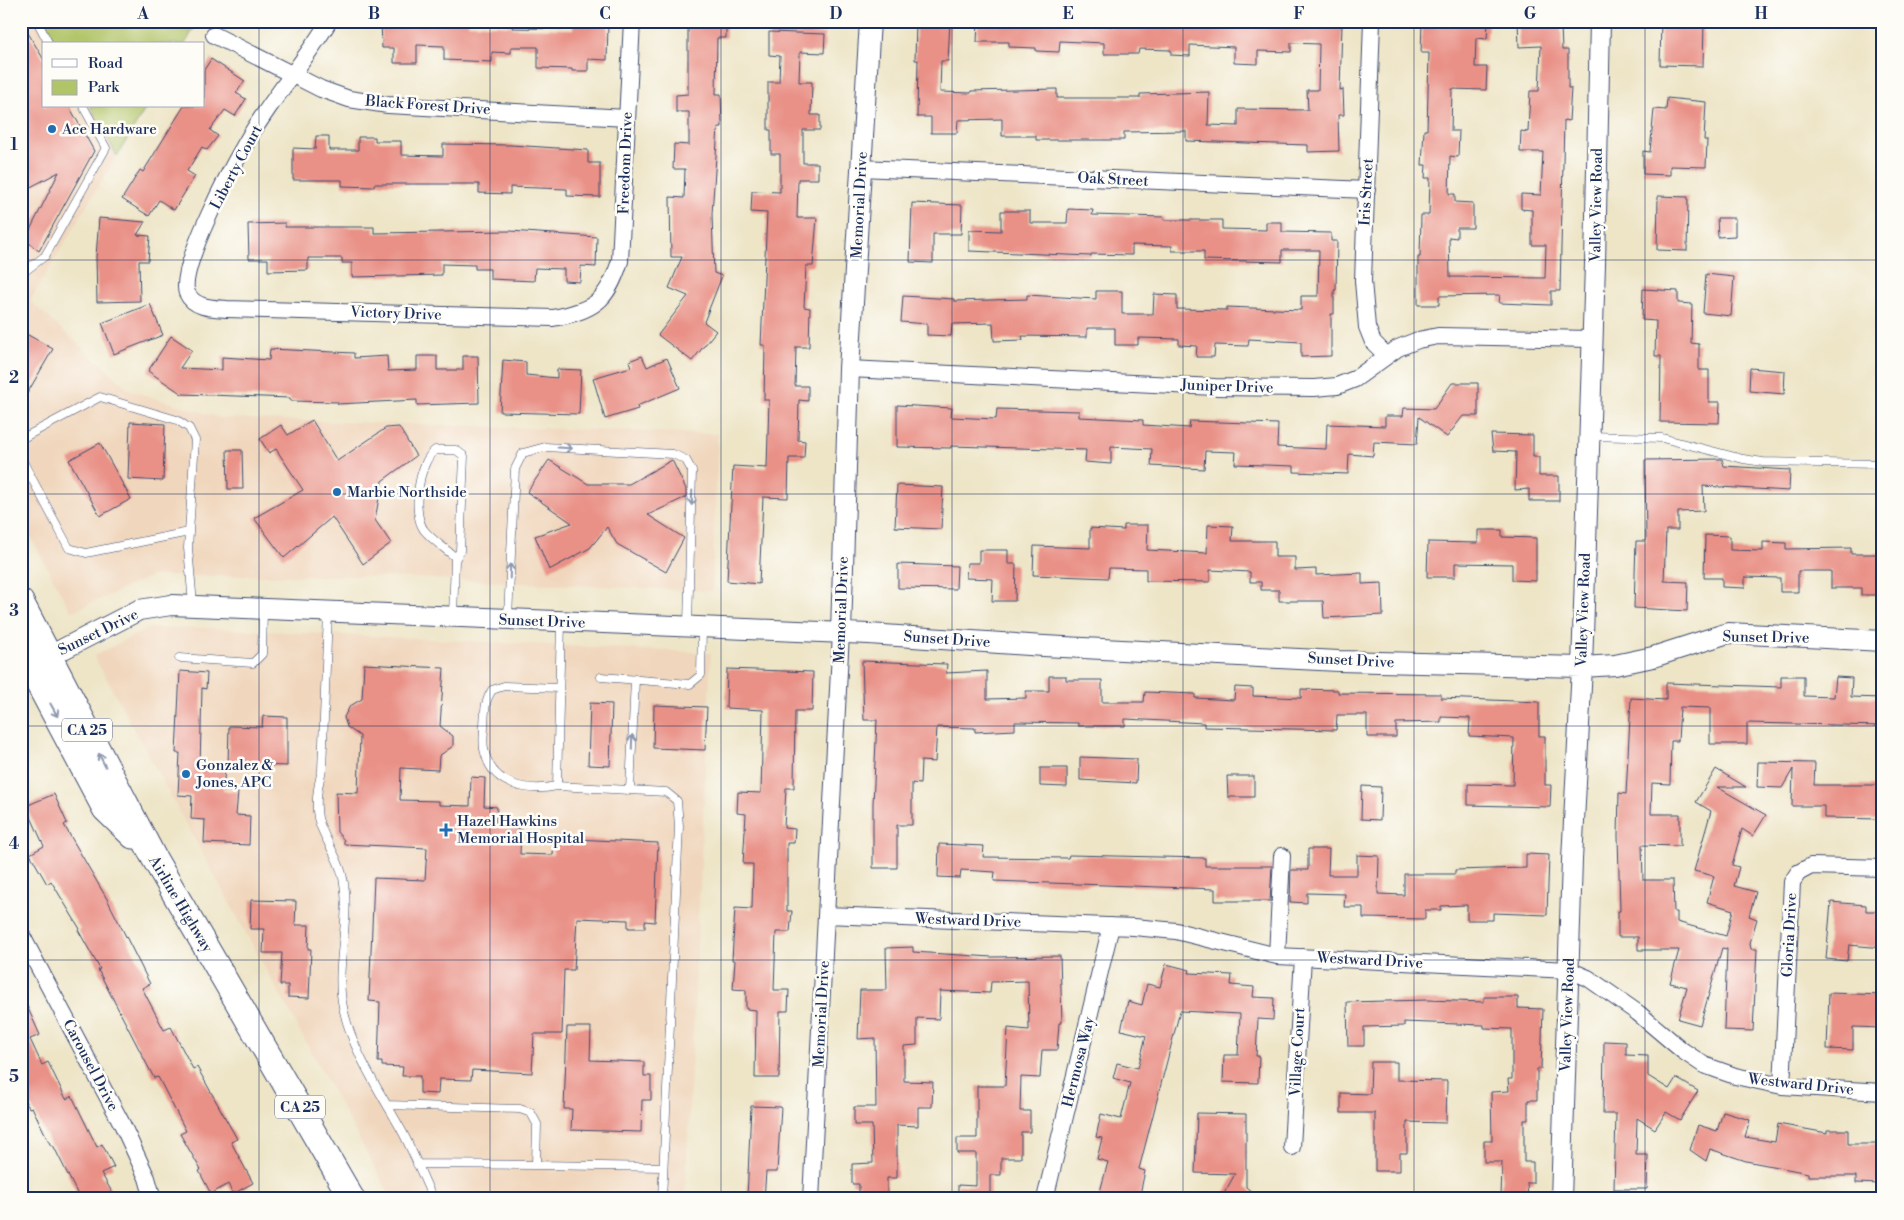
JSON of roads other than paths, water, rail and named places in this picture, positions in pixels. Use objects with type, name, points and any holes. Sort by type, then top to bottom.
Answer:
[{"type":"main road","name":"Airline Highway","points":[[21,602],[30,661],[124,804],[352,1199]]},
{"type":"main road","points":[[30,661],[105,809],[154,858]]},
{"type":"street","name":"Liberty Court","points":[[190,297],[186,292],[186,275],[207,220],[246,142],[329,21]]},
{"type":"street","name":"Freedom Drive","points":[[601,300],[615,278],[622,247],[632,21]]},
{"type":"street","name":"Memorial Drive","points":[[812,1199],[841,633],[850,369],[860,168],[870,21]]},
{"type":"street","name":"Iris Street","points":[[1372,21],[1363,272],[1364,314],[1373,342],[1387,356]]},
{"type":"street","name":"Valley View Road","points":[[1561,1199],[1572,860],[1582,668],[1600,21]]},
{"type":"street","name":"Black Forest Drive","points":[[214,35],[321,90],[349,99],[388,105],[627,118]]},
{"type":"street","name":"Oak Street","points":[[860,168],[1367,190]]},
{"type":"street","name":"Victory Drive","points":[[190,297],[202,306],[227,309],[553,318],[579,313],[601,300]]},
{"type":"street","name":"Juniper Drive","points":[[850,369],[1215,387],[1314,388],[1337,386],[1355,379],[1387,356],[1418,340],[1438,336],[1591,339]]},
{"type":"street","name":"Sunset Drive","points":[[30,661],[139,610],[170,605],[841,633],[1339,661],[1582,668],[1615,665],[1653,657],[1728,633],[1883,641]]},
{"type":"street","points":[[1277,956],[1282,856]]},
{"type":"street","name":"Gloria Drive","points":[[1782,1086],[1792,882],[1798,872],[1811,866],[1883,868]]},
{"type":"street","name":"Westward Drive","points":[[826,914],[1111,926],[1176,931],[1277,956],[1569,970],[1588,978],[1704,1065],[1735,1076],[1782,1086],[1883,1092]]},
{"type":"street","name":"Hermosa Way","points":[[1045,1199],[1111,926]]},
{"type":"street","name":"Carousel Drive","points":[[21,934],[122,1124],[144,1171],[153,1199]]},
{"type":"street","name":"Village Court","points":[[1292,1147],[1302,956]]},
{"type":"lane","points":[[37,21],[48,42]]},
{"type":"lane","points":[[21,274],[45,256],[106,148],[84,108]]},
{"type":"lane","points":[[21,439],[100,398],[177,420],[190,428],[195,440],[188,548],[193,606]]},
{"type":"lane","points":[[1588,436],[1662,438],[1763,462],[1883,464]]},
{"type":"lane","points":[[508,619],[515,469],[523,453],[545,447],[673,454],[686,460],[692,471],[695,627],[701,675],[690,684],[601,677]]},
{"type":"lane","points":[[453,617],[456,558],[460,551],[464,456],[456,450],[434,450],[428,455],[424,464],[418,496],[418,512],[423,529],[456,558]]},
{"type":"lane","points":[[21,458],[69,548],[86,553],[189,532]]},
{"type":"lane","points":[[179,658],[253,663],[262,654],[263,609]]},
{"type":"lane","points":[[328,612],[322,770],[316,793],[318,819],[337,856],[344,878],[346,915],[342,1004],[358,1051],[417,1164],[433,1199]]},
{"type":"lane","points":[[557,786],[561,622]]},
{"type":"lane","points":[[630,790],[635,679]]},
{"type":"lane","points":[[559,688],[504,686],[492,690],[485,700],[484,752],[490,768],[505,781],[532,790],[557,786],[666,792],[677,801],[679,826],[662,1199]]},
{"type":"lane","points":[[387,1105],[520,1109],[532,1113],[537,1124],[536,1165]]},
{"type":"lane","points":[[417,1164],[663,1167]]},
{"type":"place","name":"Ace Hardware","points":[[52,129]]},
{"type":"place","name":"Marbie Northside","points":[[337,492]]},
{"type":"place","name":"Gonzalez & Jones, APC","points":[[186,774]]},
{"type":"place","name":"Hazel Hawkins Memorial Hospital","points":[[446,830]]}]
